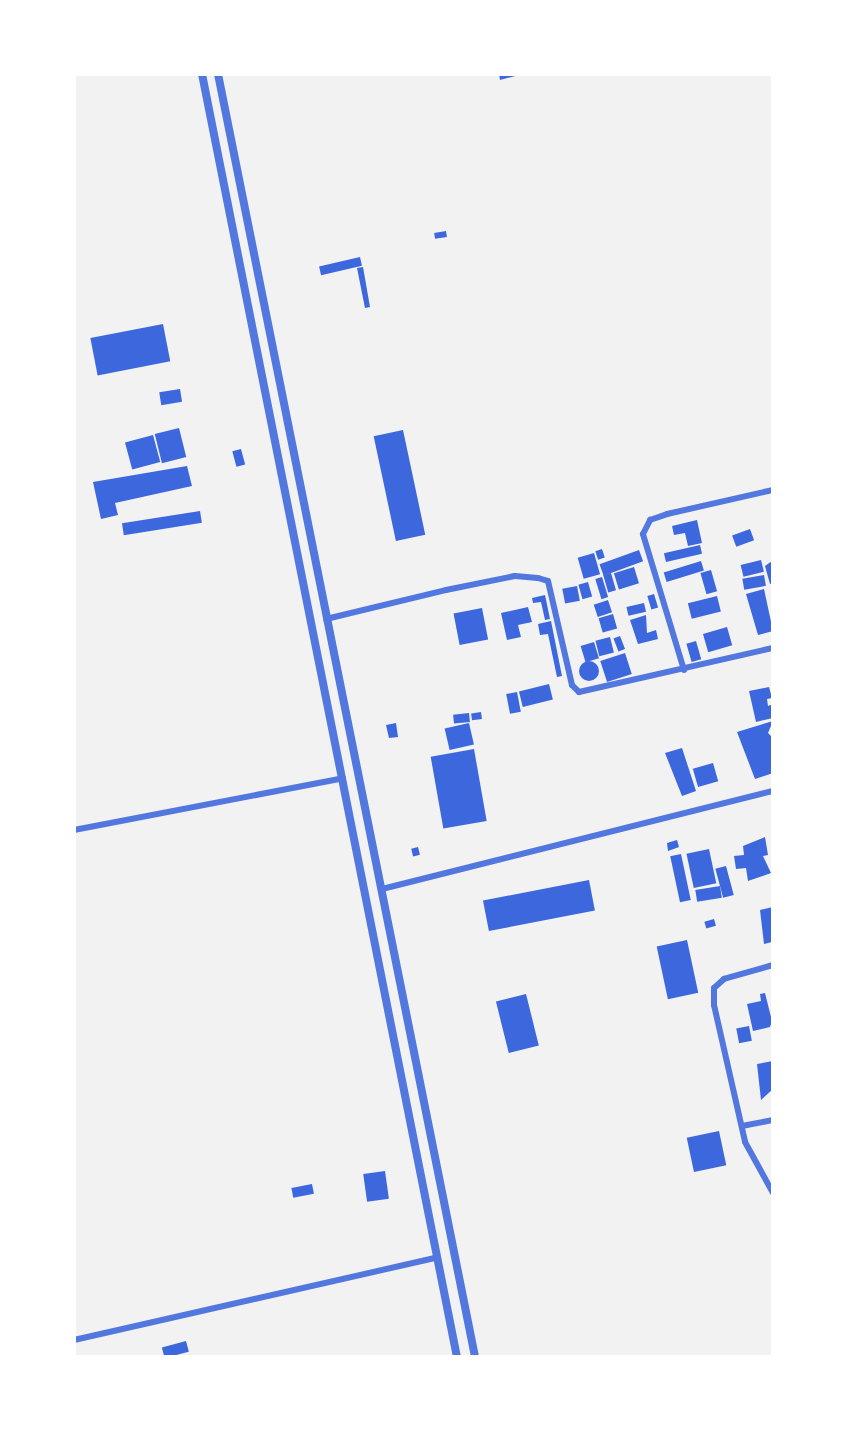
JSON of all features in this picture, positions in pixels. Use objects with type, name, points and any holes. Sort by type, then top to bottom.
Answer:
[{"type":"street","points":[[202,74],[457,1357]]},
{"type":"street","points":[[218,74],[475,1357]]},
{"type":"street","points":[[684,670],[643,534],[650,520],[667,514],[773,490]]},
{"type":"street","points":[[326,619],[515,576],[538,578],[548,581],[572,685],[579,692],[773,648]]},
{"type":"street","points":[[74,830],[343,778]]},
{"type":"street","points":[[382,889],[773,791]]},
{"type":"street","points":[[773,965],[724,979],[714,988],[714,1005],[742,1126],[773,1193]]},
{"type":"street","points":[[742,1126],[773,1120]]},
{"type":"street","points":[[74,1340],[435,1258]]},
{"type":"building","points":[[499,74],[518,74],[519,75],[500,80]]},
{"type":"building","points":[[446,231],[447,237],[435,239],[434,233]]},
{"type":"building","points":[[360,257],[362,266],[321,275],[319,266]]},
{"type":"building","points":[[363,267],[370,307],[365,308],[357,268]]},
{"type":"building","points":[[163,324],[170,361],[98,375],[90,338]]},
{"type":"building","points":[[180,389],[182,402],[161,405],[159,392]]},
{"type":"building","points":[[179,428],[186,457],[162,463],[155,434]]},
{"type":"building","points":[[403,430],[425,535],[396,541],[374,436]]},
{"type":"building","points":[[153,435],[160,462],[132,470],[125,443]]},
{"type":"building","points":[[241,449],[245,464],[236,467],[232,451]]},
{"type":"building","points":[[187,466],[192,486],[115,503],[118,515],[101,519],[93,482]]},
{"type":"building","points":[[200,511],[202,523],[124,535],[122,523]]},
{"type":"building","points":[[697,520],[702,543],[688,546],[685,533],[674,535],[672,526]]},
{"type":"building","points":[[750,529],[754,540],[736,547],[732,535]]},
{"type":"building","points":[[700,545],[702,554],[666,562],[664,553]]},
{"type":"building","points":[[602,549],[605,558],[598,560],[595,551]]},
{"type":"building","points":[[639,550],[643,561],[604,576],[600,564]]},
{"type":"building","points":[[594,553],[600,574],[584,579],[578,558]]},
{"type":"building","points":[[761,560],[764,572],[744,577],[741,565]]},
{"type":"building","points":[[701,561],[704,571],[667,582],[664,572]]},
{"type":"building","points":[[772,561],[773,583],[770,584],[765,566]]},
{"type":"building","points":[[634,567],[639,583],[619,589],[614,573]]},
{"type":"building","points":[[711,570],[717,591],[706,594],[700,573]]},
{"type":"building","points":[[611,573],[616,590],[608,593],[603,575]]},
{"type":"building","points":[[764,575],[766,586],[744,590],[742,579]]},
{"type":"building","points":[[602,577],[608,597],[601,599],[595,579]]},
{"type":"building","points":[[588,582],[592,596],[583,599],[578,585]]},
{"type":"building","points":[[577,586],[580,601],[565,604],[562,589]]},
{"type":"building","points":[[764,589],[773,631],[758,635],[746,594]]},
{"type":"building","points":[[654,594],[658,607],[651,609],[647,596]]},
{"type":"building","points":[[545,595],[550,619],[545,620],[541,602],[533,603],[532,598]]},
{"type":"building","points":[[717,596],[721,612],[692,619],[688,603]]},
{"type":"building","points":[[608,600],[612,612],[598,617],[594,605]]},
{"type":"building","points":[[644,603],[646,612],[628,616],[626,607]]},
{"type":"building","points":[[528,607],[532,622],[518,625],[521,637],[507,640],[501,613]]},
{"type":"building","points":[[482,608],[488,639],[460,645],[454,614]]},
{"type":"building","points":[[613,614],[617,628],[603,633],[599,618]]},
{"type":"building","points":[[646,615],[647,633],[656,630],[658,639],[638,644],[630,620]]},
{"type":"building","points":[[551,621],[562,676],[557,677],[548,634],[540,635],[538,624]]},
{"type":"building","points":[[727,627],[732,645],[708,652],[703,634]]},
{"type":"building","points":[[620,636],[625,649],[618,652],[613,639]]},
{"type":"building","points":[[610,637],[614,653],[599,656],[595,641]]},
{"type":"building","points":[[696,641],[701,659],[692,662],[686,644]]},
{"type":"building","points":[[594,642],[599,658],[586,662],[581,646]]},
{"type":"building","points":[[625,653],[632,674],[607,682],[600,661]]},
{"type":"building","points":[[589,661],[596,664],[599,671],[596,678],[589,681],[582,678],[579,671],[582,664]]},
{"type":"building","points":[[549,684],[553,700],[523,707],[519,691]]},
{"type":"building","points":[[769,687],[772,698],[767,699],[768,706],[773,704],[773,718],[756,722],[749,691]]},
{"type":"building","points":[[517,692],[521,712],[510,714],[506,694]]},
{"type":"building","points":[[481,712],[482,719],[472,720],[471,713]]},
{"type":"building","points":[[469,713],[470,722],[454,724],[453,715]]},
{"type":"building","points":[[773,721],[768,733],[773,738],[773,773],[755,779],[737,732]]},
{"type":"building","points":[[396,723],[398,737],[389,738],[386,725]]},
{"type":"building","points":[[469,723],[474,744],[450,750],[445,729]]},
{"type":"building","points":[[682,748],[696,791],[682,796],[665,753]]},
{"type":"building","points":[[474,749],[487,821],[443,829],[431,757]]},
{"type":"building","points":[[713,763],[718,781],[698,787],[693,769]]},
{"type":"building","points":[[765,837],[768,855],[763,856],[771,873],[748,881],[746,868],[736,869],[734,856],[744,855],[743,846]]},
{"type":"building","points":[[677,840],[679,847],[668,851],[667,843]]},
{"type":"building","points":[[418,847],[420,855],[413,856],[411,849]]},
{"type":"building","points":[[709,849],[716,883],[694,888],[687,854]]},
{"type":"building","points":[[681,854],[691,900],[680,902],[670,856]]},
{"type":"building","points":[[726,866],[734,895],[723,898],[715,869]]},
{"type":"building","points":[[589,880],[595,910],[489,931],[483,901]]},
{"type":"building","points":[[720,886],[722,898],[697,902],[695,890]]},
{"type":"building","points":[[773,907],[772,942],[764,944],[760,910]]},
{"type":"building","points":[[714,919],[716,926],[706,928],[704,922]]},
{"type":"building","points":[[687,940],[698,993],[668,999],[657,946]]},
{"type":"building","points":[[765,993],[772,1021],[770,1027],[753,1031],[747,1004],[761,1001],[760,994]]},
{"type":"building","points":[[526,994],[539,1045],[509,1053],[496,1001]]},
{"type":"building","points":[[749,1026],[752,1041],[739,1043],[736,1028]]},
{"type":"building","points":[[773,1061],[773,1089],[761,1100],[757,1064]]},
{"type":"building","points":[[719,1131],[726,1165],[694,1172],[687,1138]]},
{"type":"building","points":[[385,1171],[389,1199],[367,1202],[363,1174]]},
{"type":"building","points":[[312,1184],[314,1194],[293,1198],[291,1188]]},
{"type":"building","points":[[186,1341],[189,1352],[164,1357],[162,1347]]}]
